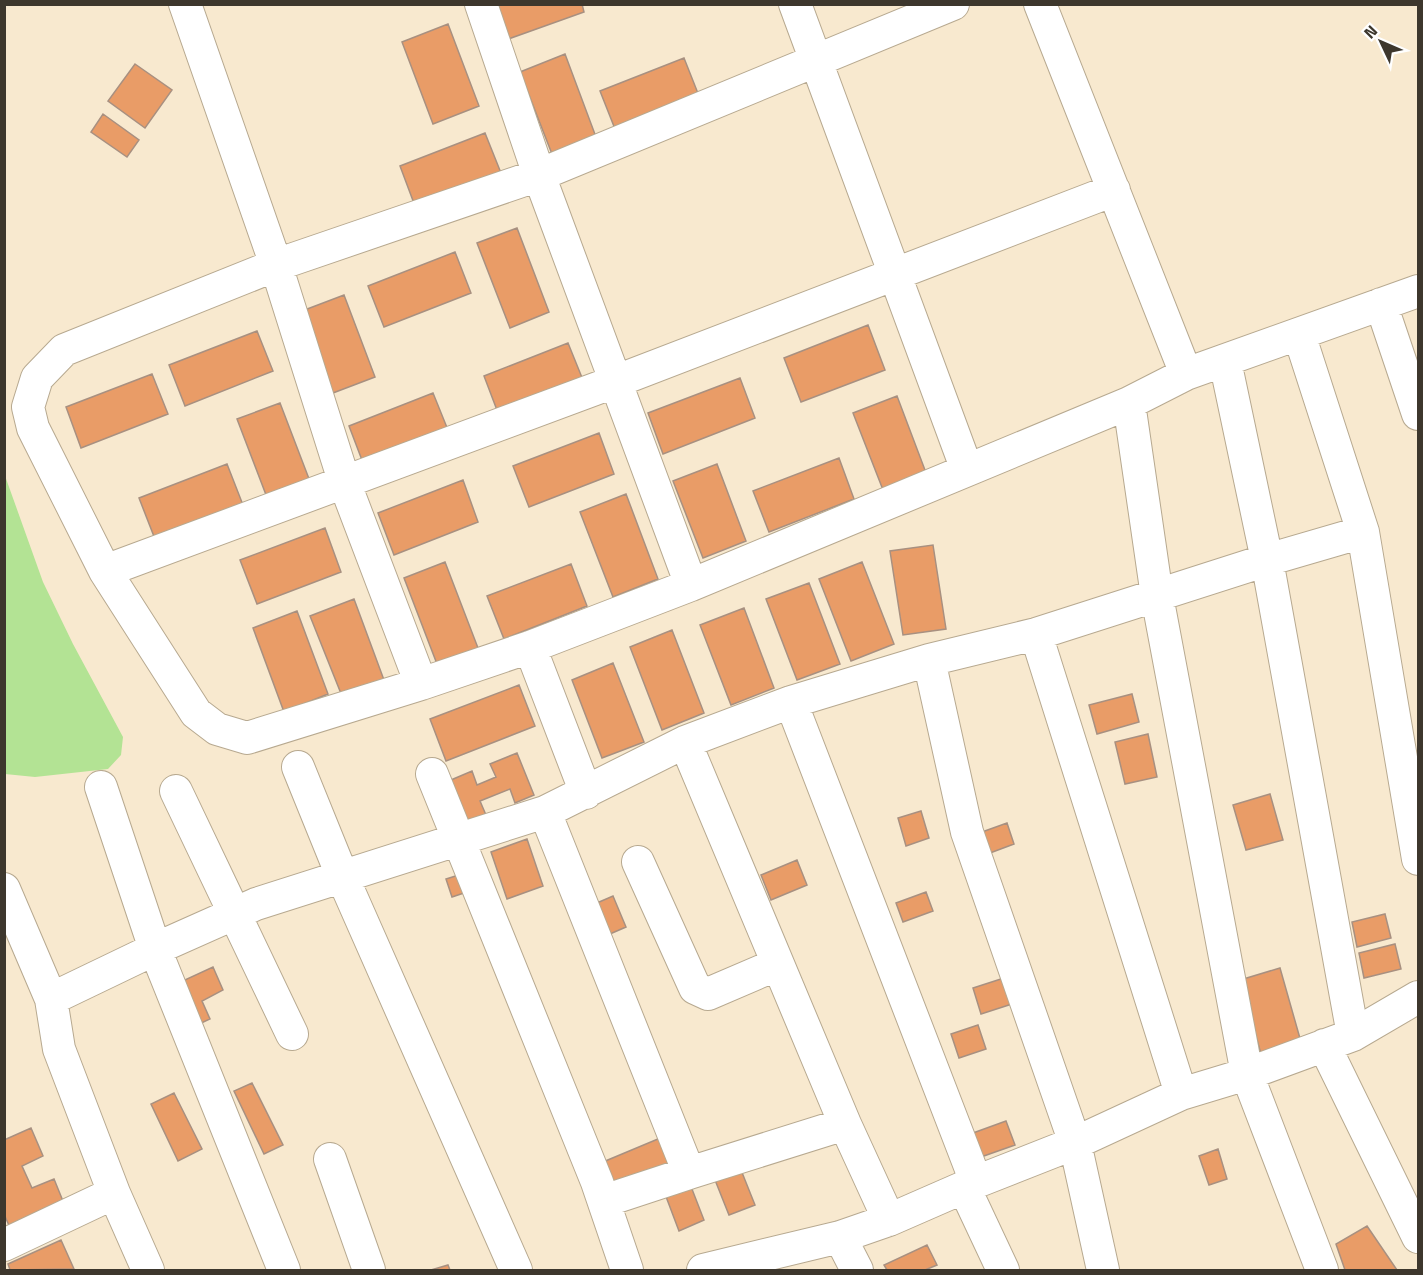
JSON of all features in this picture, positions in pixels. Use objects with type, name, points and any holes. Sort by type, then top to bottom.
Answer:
[{"type":"street","points":[[185,4],[276,265],[345,484],[421,684]]},
{"type":"street","points":[[481,4],[539,175],[691,585]]},
{"type":"street","points":[[795,4],[967,470]]},
{"type":"street","points":[[953,4],[539,175],[276,265],[63,350],[37,378],[28,407],[33,428],[105,571],[196,713],[217,729],[247,738],[421,684],[530,647],[691,585],[1129,403],[1186,374],[1419,291]]},
{"type":"street","points":[[1040,4],[1186,374]]},
{"type":"street","points":[[105,571],[345,484],[1114,190]]},
{"type":"street","points":[[1381,304],[1419,414]]},
{"type":"street","points":[[1299,334],[1363,532],[1419,859]]},
{"type":"street","points":[[1225,361],[1267,560],[1353,1035]]},
{"type":"street","points":[[1129,403],[1157,596],[1247,1074],[1322,1270]]},
{"type":"street","points":[[51,999],[256,904],[545,812],[686,742],[791,702],[929,660],[1036,634],[1267,560],[1363,532]]},
{"type":"street","points":[[1036,634],[1181,1094]]},
{"type":"street","points":[[530,647],[586,793]]},
{"type":"street","points":[[929,660],[968,832],[1075,1143],[1103,1270]]},
{"type":"street","points":[[791,702],[1003,1270]]},
{"type":"street","points":[[686,742],[845,1124],[889,1220]]},
{"type":"street","points":[[298,767],[343,878],[516,1270]]},
{"type":"street","points":[[432,774],[604,1201],[627,1270]]},
{"type":"street","points":[[101,787],[155,950],[284,1270]]},
{"type":"street","points":[[176,791],[292,1034]]},
{"type":"street","points":[[545,812],[689,1173]]},
{"type":"street","points":[[638,862],[694,988],[708,994],[778,964]]},
{"type":"street","points":[[4,889],[51,999],[59,1049],[114,1193],[148,1270]]},
{"type":"street","points":[[703,1270],[840,1237],[889,1220],[970,1184],[1075,1143],[1181,1094],[1247,1074],[1353,1035],[1419,997]]},
{"type":"street","points":[[1323,1045],[1419,1237]]},
{"type":"street","points":[[604,1201],[845,1124]]},
{"type":"street","points":[[330,1159],[369,1270]]},
{"type":"street","points":[[4,1245],[114,1193]]},
{"type":"street","points":[[840,1237],[857,1270]]},
{"type":"shaded area","points":[[4,473],[43,582],[123,737],[121,755],[108,769],[35,777],[5,774]]},
{"type":"building","points":[[487,4],[582,4],[584,12],[500,42]]},
{"type":"building","points":[[448,24],[479,106],[433,124],[402,42]]},
{"type":"building","points":[[565,54],[596,137],[552,154],[520,72]]},
{"type":"building","points":[[684,58],[701,101],[617,134],[600,91]]},
{"type":"building","points":[[135,64],[172,90],[145,128],[108,101]]},
{"type":"building","points":[[103,114],[139,140],[127,157],[91,132]]},
{"type":"building","points":[[485,133],[501,173],[415,206],[400,166]]},
{"type":"building","points":[[517,228],[549,312],[510,328],[477,243]]},
{"type":"building","points":[[455,252],[471,293],[384,327],[368,286]]},
{"type":"building","points":[[344,295],[375,377],[333,393],[302,311]]},
{"type":"building","points":[[868,325],[885,370],[801,402],[784,358]]},
{"type":"building","points":[[257,331],[273,371],[185,406],[169,365]]},
{"type":"building","points":[[568,343],[585,385],[500,418],[484,376]]},
{"type":"building","points":[[152,374],[168,414],[81,448],[66,407]]},
{"type":"building","points":[[740,378],[755,418],[663,454],[648,413]]},
{"type":"building","points":[[433,393],[450,435],[365,468],[349,426]]},
{"type":"building","points":[[897,396],[928,478],[885,495],[853,413]]},
{"type":"building","points":[[280,403],[311,484],[268,500],[237,419]]},
{"type":"building","points":[[599,433],[614,474],[529,507],[513,466]]},
{"type":"building","points":[[839,458],[854,499],[769,532],[753,491]]},
{"type":"building","points":[[227,464],[243,505],[155,539],[139,498]]},
{"type":"building","points":[[717,464],[746,541],[703,558],[673,481]]},
{"type":"building","points":[[463,480],[478,522],[394,555],[378,513]]},
{"type":"building","points":[[626,494],[658,579],[613,597],[580,512]]},
{"type":"building","points":[[325,528],[341,572],[257,604],[240,560]]},
{"type":"building","points":[[933,545],[946,629],[903,635],[890,551]]},
{"type":"building","points":[[445,562],[478,648],[437,664],[404,578]]},
{"type":"building","points":[[862,562],[894,644],[851,661],[819,579]]},
{"type":"building","points":[[571,564],[587,606],[504,639],[487,596]]},
{"type":"building","points":[[809,583],[840,664],[797,680],[766,599]]},
{"type":"building","points":[[354,599],[384,680],[342,696],[310,616]]},
{"type":"building","points":[[744,608],[774,688],[731,705],[700,625]]},
{"type":"building","points":[[297,611],[328,694],[284,712],[253,628]]},
{"type":"building","points":[[672,630],[704,713],[662,730],[630,647]]},
{"type":"building","points":[[613,663],[644,742],[602,758],[572,680]]},
{"type":"building","points":[[519,685],[535,726],[446,761],[430,719]]},
{"type":"building","points":[[1132,694],[1139,722],[1097,734],[1089,705]]},
{"type":"building","points":[[1148,734],[1157,777],[1125,784],[1115,742]]},
{"type":"building","points":[[517,753],[534,795],[515,803],[510,789],[480,801],[486,815],[468,822],[451,780],[472,771],[477,785],[496,777],[490,764]]},
{"type":"building","points":[[1270,794],[1283,840],[1246,850],[1233,805]]},
{"type":"building","points":[[921,811],[929,838],[906,846],[898,818]]},
{"type":"building","points":[[1007,823],[1014,844],[990,853],[982,832]]},
{"type":"building","points":[[527,839],[543,886],[507,899],[491,852]]},
{"type":"building","points":[[797,860],[807,885],[771,900],[761,875]]},
{"type":"building","points":[[462,874],[467,892],[452,897],[446,879]]},
{"type":"building","points":[[926,892],[933,911],[903,922],[896,903]]},
{"type":"building","points":[[613,896],[626,927],[603,937],[590,906]]},
{"type":"building","points":[[1385,914],[1391,938],[1357,947],[1352,922]]},
{"type":"building","points":[[1395,944],[1401,969],[1364,978],[1359,953]]},
{"type":"building","points":[[213,967],[223,990],[202,1001],[210,1019],[195,1026],[176,984]]},
{"type":"building","points":[[1280,968],[1303,1049],[1263,1061],[1240,980]]},
{"type":"building","points":[[1004,978],[1012,1004],[981,1014],[973,988]]},
{"type":"building","points":[[978,1025],[986,1049],[959,1058],[951,1034]]},
{"type":"building","points":[[252,1083],[283,1145],[264,1154],[234,1091]]},
{"type":"building","points":[[174,1093],[202,1149],[178,1161],[151,1104]]},
{"type":"building","points":[[1006,1121],[1015,1145],[981,1157],[973,1133]]},
{"type":"building","points":[[31,1128],[43,1156],[22,1166],[32,1188],[54,1179],[65,1206],[11,1230],[4,1214],[4,1140]]},
{"type":"building","points":[[665,1136],[676,1165],[613,1189],[603,1162]]},
{"type":"building","points":[[1218,1149],[1227,1179],[1209,1185],[1199,1156]]},
{"type":"building","points":[[741,1170],[755,1205],[729,1215],[715,1180]]},
{"type":"building","points":[[690,1184],[704,1220],[679,1231],[665,1194]]},
{"type":"building","points":[[1367,1226],[1397,1270],[1345,1270],[1336,1244]]},
{"type":"building","points":[[61,1240],[74,1269],[10,1270],[8,1264]]},
{"type":"building","points":[[927,1245],[937,1265],[925,1270],[887,1270],[884,1265]]},
{"type":"building","points":[[448,1265],[450,1270],[431,1270]]}]
